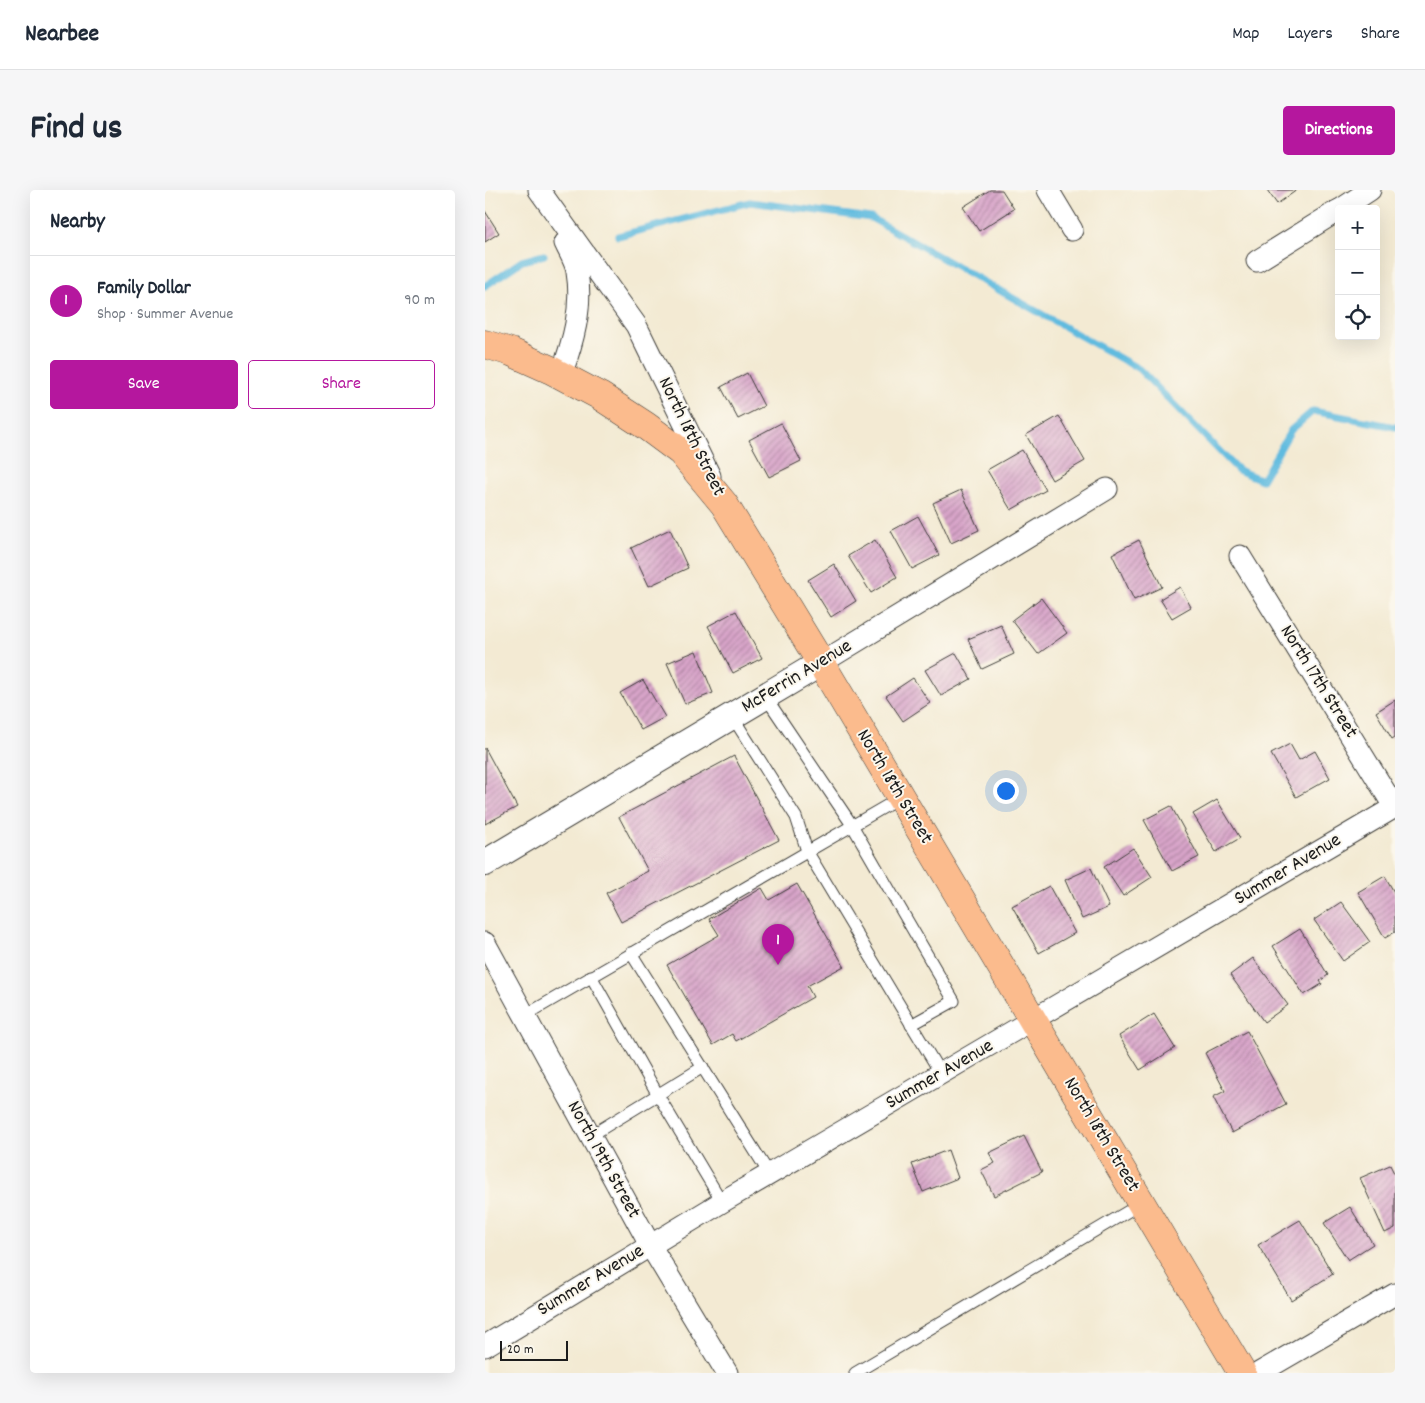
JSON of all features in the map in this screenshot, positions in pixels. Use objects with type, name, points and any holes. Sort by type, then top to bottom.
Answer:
[{"type":"main road","points":[[485,344],[511,352],[561,375],[600,396],[646,426],[681,452],[724,504]]},
{"type":"main road","name":"North 18th Street","points":[[724,504],[1034,1020],[1242,1373]]},
{"type":"street","points":[[1048,190],[1072,230]]},
{"type":"street","points":[[1346,205],[1370,190]]},
{"type":"street","name":"North 18th Street","points":[[543,196],[577,271],[578,317],[573,343],[561,375]]},
{"type":"street","name":"North 18th Street","points":[[543,196],[636,325],[724,504]]},
{"type":"street","points":[[1257,261],[1335,212]]},
{"type":"street","name":"McFerrin Avenue","points":[[485,863],[821,663],[1107,489]]},
{"type":"street","name":"North 17th Street","points":[[1240,556],[1395,807]]},
{"type":"street","name":"Summer Avenue","points":[[485,1346],[722,1202],[1395,807]]},
{"type":"street","name":"North 19th Street","points":[[485,943],[523,1016],[650,1245],[727,1373]]},
{"type":"street","points":[[1259,1373],[1395,1294]]},
{"type":"lane","points":[[765,696],[852,826],[954,1001],[911,1025]]},
{"type":"lane","points":[[732,716],[796,817],[807,851],[941,1074]]},
{"type":"lane","points":[[523,1016],[900,798]]},
{"type":"lane","points":[[631,953],[770,1175]]},
{"type":"lane","points":[[591,976],[657,1095],[722,1202]]},
{"type":"lane","points":[[590,1136],[703,1067]]},
{"type":"lane","points":[[855,1373],[1142,1203]]},
{"type":"building","points":[[990,190],[1002,190],[1014,209],[979,231],[963,207]]},
{"type":"building","points":[[1267,190],[1297,190],[1277,204]]},
{"type":"building","points":[[485,211],[499,233],[485,242]]},
{"type":"building","points":[[747,373],[764,406],[738,419],[721,387]]},
{"type":"building","points":[[1059,416],[1085,461],[1052,480],[1026,435]]},
{"type":"building","points":[[781,423],[801,461],[769,477],[749,440]]},
{"type":"building","points":[[1022,450],[1046,490],[1011,510],[987,470]]},
{"type":"building","points":[[961,490],[979,530],[951,543],[933,503]]},
{"type":"building","points":[[918,516],[939,555],[912,569],[891,531]]},
{"type":"building","points":[[670,529],[688,568],[649,586],[631,548]]},
{"type":"building","points":[[875,540],[897,577],[871,593],[848,556]]},
{"type":"building","points":[[1139,540],[1162,587],[1134,600],[1112,554]]},
{"type":"building","points":[[834,564],[856,601],[831,617],[808,580]]},
{"type":"building","points":[[1180,587],[1191,607],[1172,618],[1160,599]]},
{"type":"building","points":[[1041,598],[1067,633],[1038,654],[1012,620]]},
{"type":"building","points":[[736,611],[762,658],[733,673],[708,626]]},
{"type":"building","points":[[1001,625],[1014,654],[982,669],[968,639]]},
{"type":"building","points":[[696,651],[713,693],[685,704],[667,663]]},
{"type":"building","points":[[956,653],[971,679],[941,696],[925,670]]},
{"type":"building","points":[[913,678],[930,703],[903,721],[886,696]]},
{"type":"building","points":[[643,680],[665,717],[641,730],[620,693]]},
{"type":"building","points":[[1395,700],[1395,737],[1392,739],[1376,712]]},
{"type":"building","points":[[1290,744],[1299,760],[1315,751],[1330,778],[1296,797],[1271,754]]},
{"type":"building","points":[[485,748],[517,807],[485,824]]},
{"type":"building","points":[[734,756],[779,840],[621,922],[606,893],[648,871],[619,817]]},
{"type":"building","points":[[1217,800],[1240,838],[1216,852],[1193,814]]},
{"type":"building","points":[[1171,806],[1199,857],[1172,871],[1144,820]]},
{"type":"building","points":[[1133,848],[1152,877],[1123,896],[1104,867]]},
{"type":"building","points":[[1091,868],[1109,907],[1082,919],[1065,880]]},
{"type":"building","points":[[1385,876],[1395,894],[1395,932],[1385,938],[1358,892]]},
{"type":"building","points":[[797,884],[844,966],[807,986],[813,997],[736,1041],[732,1034],[713,1045],[667,965],[719,935],[709,919],[762,888],[769,900]]},
{"type":"building","points":[[1049,886],[1075,933],[1039,953],[1012,906]]},
{"type":"building","points":[[1341,902],[1370,942],[1343,961],[1314,920]]},
{"type":"building","points":[[1300,929],[1328,975],[1320,981],[1322,984],[1304,995],[1273,946]]},
{"type":"building","points":[[1253,958],[1288,1005],[1264,1022],[1230,975]]},
{"type":"building","points":[[1154,1014],[1175,1048],[1140,1070],[1119,1036]]},
{"type":"building","points":[[1247,1031],[1286,1104],[1232,1133],[1213,1097],[1225,1091],[1205,1053]]},
{"type":"building","points":[[1024,1136],[1042,1172],[994,1196],[981,1170],[995,1163],[989,1153]]},
{"type":"building","points":[[948,1150],[958,1178],[923,1192],[912,1164]]},
{"type":"building","points":[[1390,1165],[1395,1175],[1395,1228],[1385,1233],[1360,1178]]},
{"type":"building","points":[[1350,1207],[1373,1244],[1348,1260],[1324,1223]]},
{"type":"building","points":[[1300,1220],[1333,1274],[1291,1300],[1258,1245]]},
{"type":"waterway","points":[[618,236],[750,202],[871,218],[1139,369],[1238,470],[1262,480],[1291,430],[1313,411],[1395,427]]},
{"type":"waterway","points":[[485,286],[522,261],[544,255]]},
{"type":"place","name":"Family Dollar","points":[[778,965]]}]
